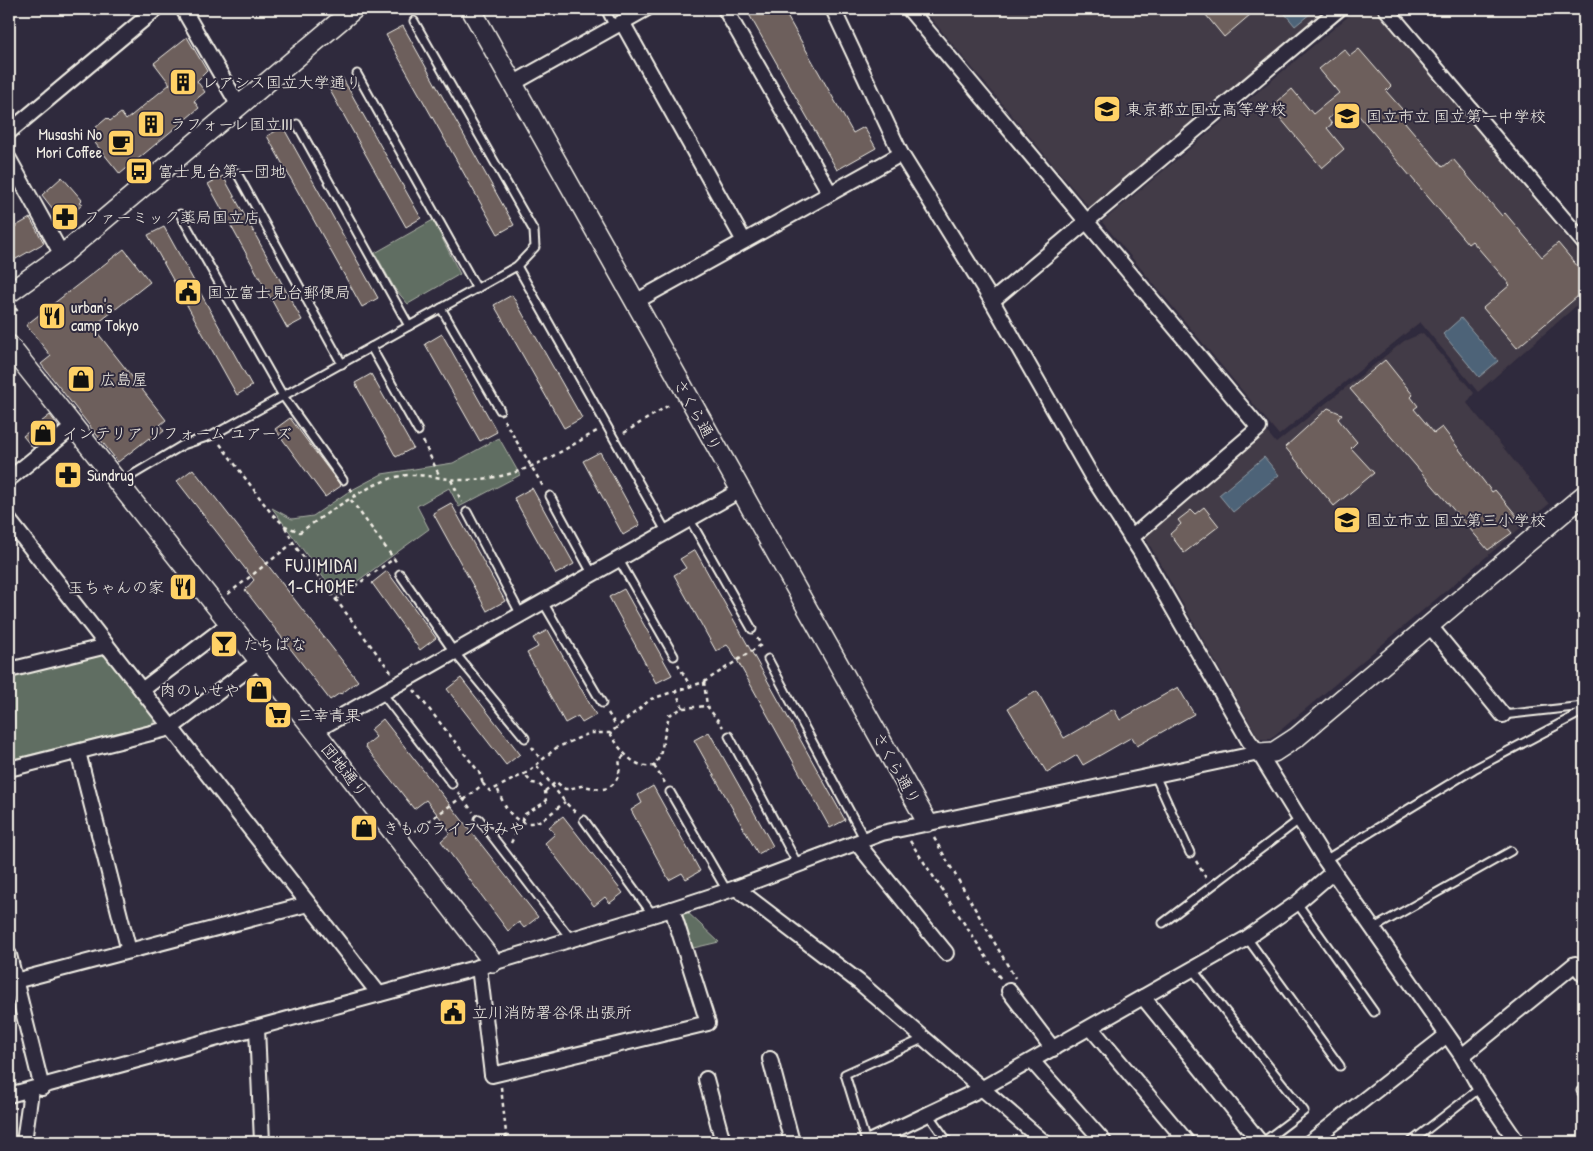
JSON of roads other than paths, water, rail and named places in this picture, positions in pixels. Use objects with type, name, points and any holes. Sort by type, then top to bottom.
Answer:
[{"type":"street","points":[[9,132],[156,9]]},
{"type":"street","points":[[183,9],[239,106]]},
{"type":"street","points":[[9,293],[62,255],[354,9]]},
{"type":"street","name":"さくら通り","points":[[471,9],[928,826]]},
{"type":"street","points":[[514,83],[646,9]]},
{"type":"street","points":[[726,9],[830,193]]},
{"type":"street","points":[[833,9],[901,154],[992,301],[1091,475],[1131,538],[1249,741],[1259,753],[1333,872],[1462,1056],[1480,1088],[1516,1142]]},
{"type":"street","points":[[909,9],[1088,220],[1259,428],[1131,538]]},
{"type":"street","points":[[992,301],[1338,9]]},
{"type":"street","points":[[1386,9],[1584,243]]},
{"type":"street","points":[[618,25],[744,241]]},
{"type":"street","points":[[635,302],[901,154]]},
{"type":"street","points":[[9,158],[62,255]]},
{"type":"street","name":"団地通り","points":[[9,345],[230,623],[400,842],[486,965]]},
{"type":"street","points":[[9,479],[73,427]]},
{"type":"street","points":[[314,731],[740,490]]},
{"type":"street","points":[[9,1095],[486,965],[654,915],[732,890],[882,833],[928,826],[1154,774],[1259,753],[1274,752],[1297,737],[1582,501]]},
{"type":"street","points":[[9,520],[379,994]]},
{"type":"street","points":[[142,690],[230,623]]},
{"type":"street","points":[[1430,626],[1502,714]]},
{"type":"street","points":[[9,670],[107,646]]},
{"type":"street","points":[[9,769],[171,728],[259,661]]},
{"type":"street","points":[[78,752],[129,951]]},
{"type":"street","points":[[861,842],[946,953]]},
{"type":"street","points":[[867,1142],[981,1089],[1247,938],[1296,903],[1333,872]]},
{"type":"street","points":[[732,890],[859,982],[1044,1142]]},
{"type":"street","points":[[15,980],[308,904]]},
{"type":"street","points":[[486,965],[492,1075],[708,1023],[672,909]]},
{"type":"street","points":[[9,955],[36,1089],[24,1142]]},
{"type":"street","points":[[1462,1056],[1575,964],[1584,975]]},
{"type":"street","points":[[1011,994],[1053,1049]]},
{"type":"street","points":[[1143,997],[1261,1142]]},
{"type":"street","points":[[257,1028],[262,1142]]},
{"type":"street","points":[[1091,1028],[1187,1142]]},
{"type":"street","points":[[1310,1142],[1447,1035]]},
{"type":"street","points":[[770,1059],[792,1142]]},
{"type":"street","points":[[1032,1061],[1104,1142]]},
{"type":"street","points":[[706,1079],[723,1142]]},
{"type":"lane","points":[[605,9],[618,25]]},
{"type":"lane","points":[[118,483],[183,445],[213,435],[518,266],[534,247],[534,230],[414,20]]},
{"type":"lane","points":[[357,74],[477,289]]},
{"type":"lane","points":[[297,124],[409,326]]},
{"type":"lane","points":[[237,173],[342,364]]},
{"type":"lane","points":[[180,214],[283,396],[343,480]]},
{"type":"lane","points":[[518,266],[667,533]]},
{"type":"lane","points":[[442,308],[500,410]]},
{"type":"lane","points":[[371,347],[418,431]]},
{"type":"lane","points":[[550,496],[592,574]]},
{"type":"lane","points":[[467,512],[521,615]]},
{"type":"lane","points":[[690,520],[752,629]]},
{"type":"lane","points":[[619,560],[674,656]]},
{"type":"lane","points":[[400,574],[454,652],[525,738]]},
{"type":"lane","points":[[543,602],[602,703]]},
{"type":"lane","points":[[768,658],[861,842]]},
{"type":"lane","points":[[382,692],[452,784]]},
{"type":"lane","points":[[1502,714],[1584,706]]},
{"type":"lane","points":[[1325,860],[1474,769],[1584,711]]},
{"type":"lane","points":[[729,736],[798,865]]},
{"type":"lane","points":[[1154,774],[1190,852]]},
{"type":"lane","points":[[670,792],[732,890]]},
{"type":"lane","points":[[479,819],[571,939]]},
{"type":"lane","points":[[584,820],[654,915]]},
{"type":"lane","points":[[1162,924],[1299,820]]},
{"type":"lane","points":[[1372,929],[1511,851]]},
{"type":"lane","points":[[1296,903],[1374,1012]]},
{"type":"lane","points":[[1247,938],[1340,1066]]},
{"type":"lane","points":[[1192,969],[1304,1111],[1261,1142]]},
{"type":"lane","points":[[867,1142],[845,1074],[925,1038]]},
{"type":"lane","points":[[1411,1142],[1480,1088]]},
{"type":"lane","points":[[928,1114],[948,1142]]},
{"type":"water","points":[[1281,9],[1316,9],[1295,26]]},
{"type":"water","points":[[1461,318],[1498,361],[1479,377],[1443,334]]},
{"type":"water","points":[[1264,457],[1279,475],[1233,512],[1219,495]]},
{"type":"place","name":"レアシス国立大学通り","points":[[183,82]]},
{"type":"place","name":"東京都立国立高等学校","points":[[1107,109]]},
{"type":"place","name":"国立市立 国立第一中学校","points":[[1347,116]]},
{"type":"place","name":"ラフォーレ国立III","points":[[151,124]]},
{"type":"place","name":"Musashi No Mori Coffee","points":[[121,143]]},
{"type":"place","name":"富士見台第一団地","points":[[139,171]]},
{"type":"place","name":"ファーミック薬局国立店","points":[[65,217]]},
{"type":"place","name":"国立富士見台郵便局","points":[[188,292]]},
{"type":"place","name":"urban's camp Tokyo","points":[[52,316]]},
{"type":"place","name":"広島屋","points":[[81,379]]},
{"type":"place","name":"インテリア リフォーム ユアーズ","points":[[43,433]]},
{"type":"place","name":"Sundrug","points":[[68,475]]},
{"type":"place","name":"国立市立 国立第三小学校","points":[[1347,520]]},
{"type":"place","name":"玉ちゃんの家","points":[[183,587]]},
{"type":"place","name":"たちばな","points":[[224,644]]},
{"type":"place","name":"肉のいせや","points":[[259,690]]},
{"type":"place","name":"三幸青果","points":[[278,715]]},
{"type":"place","name":"きものライフすみや","points":[[364,828]]},
{"type":"place","name":"立川消防署谷保出張所","points":[[453,1012]]},
{"type":"district","name":"FUJIMIDAI 1-CHOME","points":[[322,575]]}]
